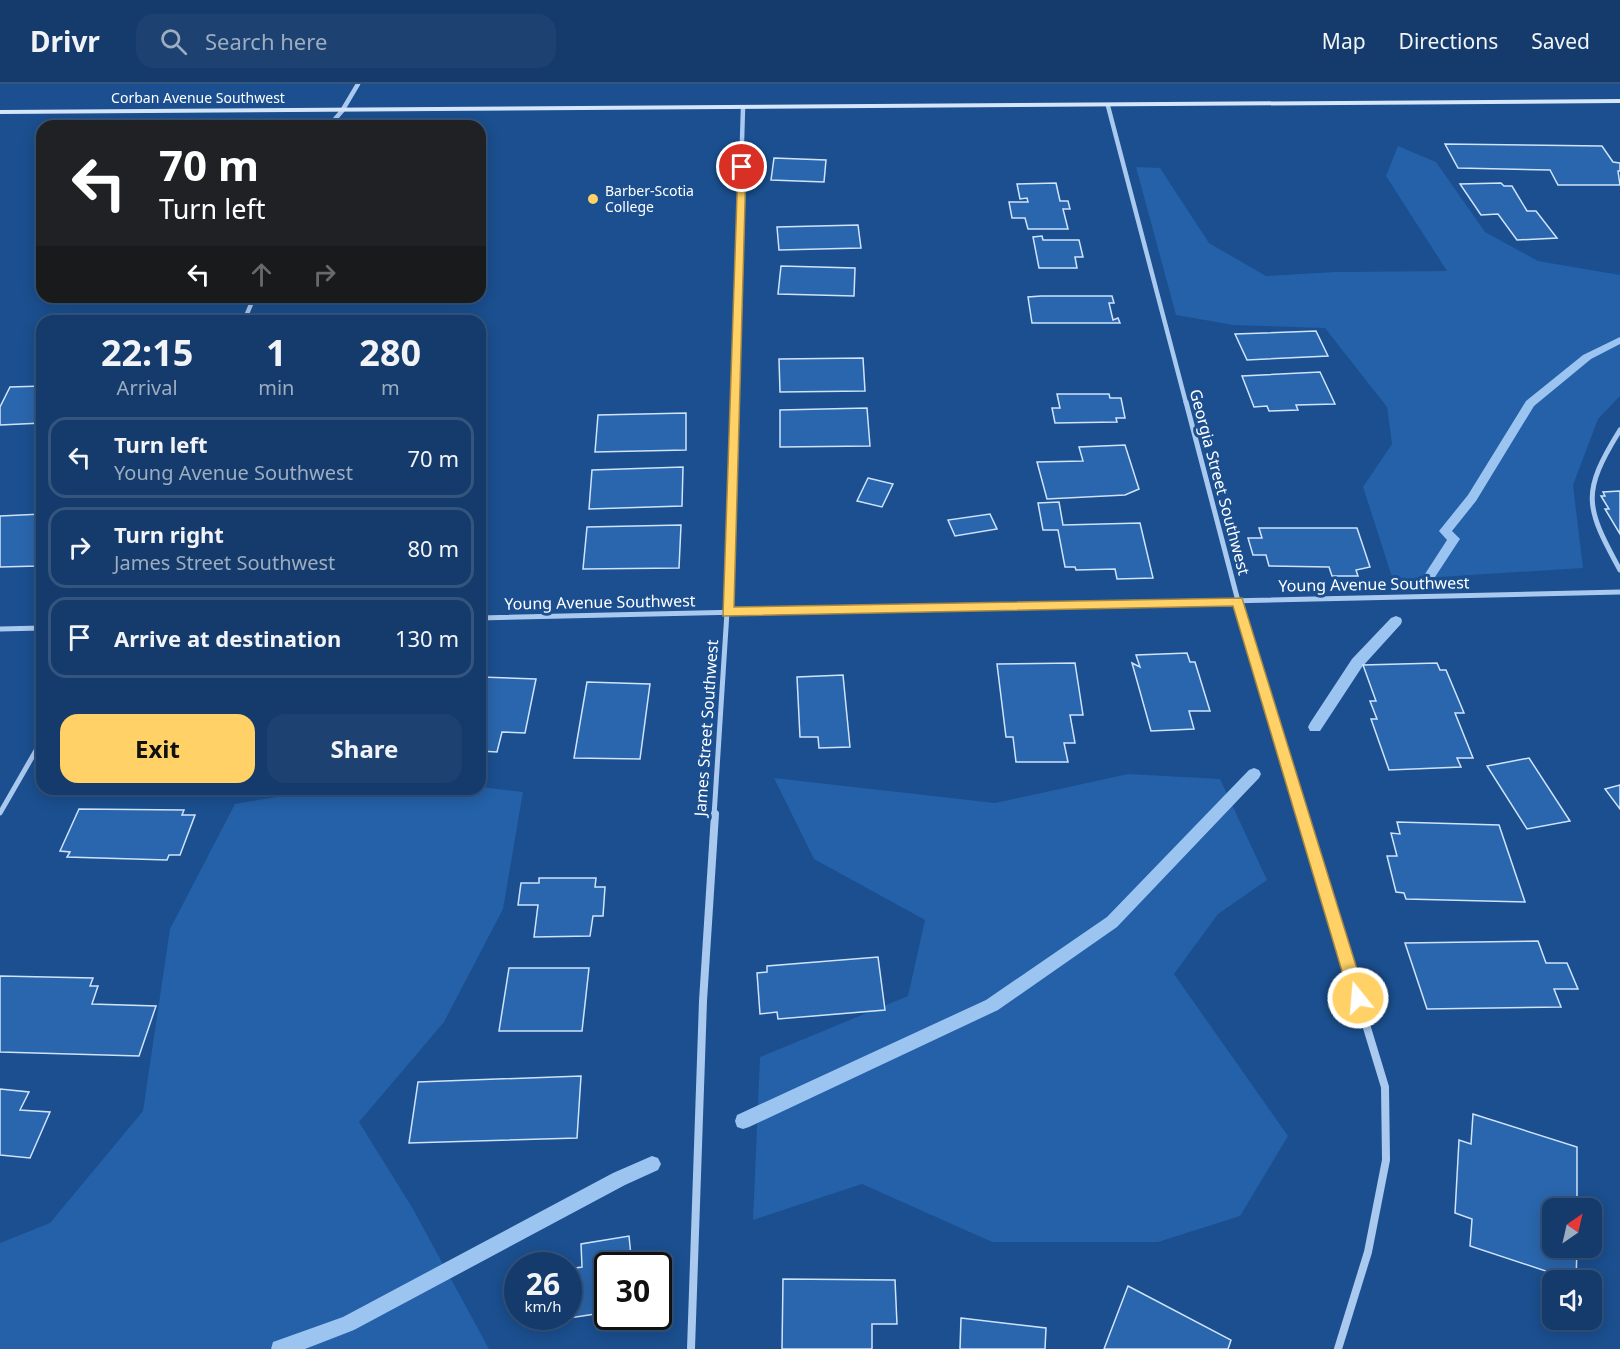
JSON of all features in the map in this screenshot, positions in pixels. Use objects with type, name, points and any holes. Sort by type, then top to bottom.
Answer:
[{"type":"street","points":[[334,120],[358,84]]},
{"type":"street","name":"Corban Avenue Southwest","points":[[0,112],[1620,101]]},
{"type":"street","name":"Georgia Street Southwest","points":[[1108,106],[1238,601],[1385,1087],[1386,1160],[1368,1252],[1338,1349]]},
{"type":"street","name":"James Street Southwest","points":[[691,1349],[703,1001],[727,612],[743,108]]},
{"type":"street","points":[[1620,430],[1592,486],[1591,504],[1620,570]]},
{"type":"street","name":"Young Avenue Southwest","points":[[486,618],[1620,592]]},
{"type":"street","points":[[0,629],[36,628]]},
{"type":"street","points":[[0,813],[36,750]]},
{"type":"shaded area","points":[[1398,146],[1436,162],[1485,232],[1538,261],[1620,275],[1620,396],[1598,419],[1573,485],[1583,568],[1393,580],[1363,487],[1392,444],[1387,407],[1325,328],[1233,325],[1176,315],[1136,167],[1160,168],[1209,243],[1266,276],[1336,272],[1447,271],[1386,176]]},
{"type":"shaded area","points":[[1128,774],[1220,779],[1267,880],[1218,914],[1174,974],[1288,1136],[1240,1216],[1158,1242],[992,1242],[862,1184],[753,1220],[760,1057],[908,996],[925,920],[814,859],[774,778],[995,803]]},
{"type":"shaded area","points":[[486,788],[523,792],[503,909],[444,1022],[359,1122],[413,1209],[489,1349],[0,1349],[0,1243],[50,1223],[143,1111],[170,929],[235,804],[288,795],[486,795]]},
{"type":"building","points":[[1445,144],[1602,146],[1613,162],[1620,163],[1620,171],[1618,171],[1620,185],[1558,185],[1550,170],[1458,168]]},
{"type":"building","points":[[774,158],[826,160],[824,182],[771,180]]},
{"type":"building","points":[[1056,183],[1060,201],[1068,201],[1070,209],[1063,209],[1068,229],[1028,229],[1025,218],[1012,218],[1009,202],[1028,202],[1027,198],[1020,199],[1017,184]]},
{"type":"building","points":[[1501,183],[1504,186],[1512,186],[1527,211],[1536,211],[1557,238],[1517,240],[1498,214],[1481,215],[1460,184]]},
{"type":"building","points":[[858,225],[861,248],[779,250],[777,227]]},
{"type":"building","points":[[1042,236],[1043,240],[1079,240],[1083,257],[1075,257],[1077,268],[1039,268],[1033,237]]},
{"type":"building","points":[[781,266],[855,268],[854,296],[778,294]]},
{"type":"building","points":[[1112,296],[1114,303],[1109,303],[1113,320],[1118,318],[1120,323],[1032,323],[1028,297]]},
{"type":"building","points":[[1316,331],[1328,356],[1247,360],[1235,334]]},
{"type":"building","points":[[863,358],[865,391],[780,392],[779,359]]},
{"type":"building","points":[[1320,372],[1335,404],[1296,405],[1298,410],[1269,411],[1267,406],[1254,407],[1242,376]]},
{"type":"building","points":[[36,386],[36,423],[0,425],[0,407],[10,387]]},
{"type":"building","points":[[1057,394],[1109,394],[1110,398],[1121,398],[1125,418],[1116,418],[1117,422],[1055,423],[1052,408],[1060,408]]},
{"type":"building","points":[[867,408],[870,446],[780,447],[780,410]]},
{"type":"building","points":[[686,413],[686,450],[595,452],[598,415]]},
{"type":"building","points":[[1125,445],[1139,489],[1125,495],[1047,499],[1037,462],[1083,461],[1079,447]]},
{"type":"building","points":[[683,467],[682,506],[589,509],[592,470]]},
{"type":"building","points":[[868,478],[893,484],[882,507],[857,501]]},
{"type":"building","points":[[1620,491],[1620,534],[1605,509],[1609,509],[1601,496],[1605,496],[1603,492]]},
{"type":"building","points":[[1059,502],[1063,525],[1140,523],[1153,578],[1117,579],[1115,569],[1076,570],[1075,567],[1065,567],[1058,530],[1043,530],[1038,503]]},
{"type":"building","points":[[36,514],[36,566],[0,567],[0,516]]},
{"type":"building","points":[[990,514],[997,529],[955,536],[948,520]]},
{"type":"building","points":[[681,525],[679,568],[583,569],[587,527]]},
{"type":"building","points":[[1259,528],[1357,528],[1370,567],[1356,570],[1358,576],[1332,576],[1329,567],[1269,566],[1266,555],[1253,555],[1248,538],[1262,538]]},
{"type":"building","points":[[1187,653],[1190,662],[1195,662],[1210,711],[1189,711],[1194,729],[1151,731],[1132,663],[1140,667],[1136,655]]},
{"type":"building","points":[[1075,663],[1083,715],[1070,715],[1075,743],[1064,743],[1068,762],[1016,762],[1013,737],[1006,737],[997,664]]},
{"type":"building","points":[[1437,663],[1440,670],[1446,670],[1464,713],[1455,713],[1473,758],[1457,758],[1461,767],[1389,770],[1371,719],[1377,719],[1370,701],[1376,701],[1363,665]]},
{"type":"building","points":[[843,675],[850,747],[819,748],[818,737],[800,737],[797,677]]},
{"type":"building","points":[[486,677],[536,679],[525,733],[502,732],[497,752],[486,751]]},
{"type":"building","points":[[587,682],[650,684],[640,759],[574,758]]},
{"type":"building","points":[[1529,758],[1570,821],[1527,829],[1487,766]]},
{"type":"building","points":[[1620,785],[1620,809],[1605,789]]},
{"type":"building","points":[[79,809],[184,810],[182,815],[195,815],[180,855],[169,855],[167,860],[67,857],[70,852],[60,851]]},
{"type":"building","points":[[1397,822],[1499,825],[1525,902],[1406,899],[1404,893],[1396,892],[1387,856],[1397,856],[1391,833],[1400,834]]},
{"type":"building","points":[[539,878],[596,878],[595,887],[605,887],[603,916],[593,916],[590,936],[534,937],[538,905],[518,905],[521,883],[539,883]]},
{"type":"building","points":[[1538,941],[1546,963],[1567,963],[1578,989],[1554,989],[1561,1007],[1427,1009],[1405,943]]},
{"type":"building","points":[[878,957],[885,1010],[778,1019],[777,1012],[760,1014],[757,973],[767,972],[767,966]]},
{"type":"building","points":[[509,968],[589,968],[582,1031],[499,1031]]},
{"type":"building","points":[[0,976],[93,978],[90,986],[98,986],[92,1004],[156,1006],[139,1056],[0,1052]]},
{"type":"building","points":[[581,1076],[577,1138],[409,1143],[418,1082]]},
{"type":"building","points":[[0,1089],[29,1092],[20,1110],[50,1112],[30,1158],[0,1155]]},
{"type":"building","points":[[1473,1114],[1577,1147],[1577,1198],[1542,1198],[1542,1258],[1577,1258],[1576,1270],[1543,1270],[1470,1246],[1472,1219],[1455,1213],[1459,1140],[1471,1144]]},
{"type":"building","points":[[629,1236],[631,1252],[594,1252],[594,1314],[582,1316],[582,1252],[581,1244]]},
{"type":"building","points":[[783,1279],[895,1280],[897,1324],[872,1324],[872,1349],[782,1349]]},
{"type":"building","points":[[1128,1286],[1231,1340],[1228,1349],[1104,1349]]},
{"type":"building","points":[[961,1318],[1046,1328],[1045,1349],[960,1349]]},
{"type":"waterway","points":[[1431,574],[1454,539],[1445,531],[1472,498],[1530,404],[1587,357],[1620,340]]},
{"type":"waterway","points":[[1315,727],[1357,663],[1396,621]]},
{"type":"waterway","points":[[743,1121],[992,1005],[1112,922],[1254,774]]},
{"type":"waterway","points":[[280,1349],[348,1324],[619,1179],[652,1164]]},
{"type":"place","name":"Barber-Scotia College","points":[[593,199]]},
{"type":"route","points":[[742,167],[727,612],[1238,601],[1358,998]]}]
